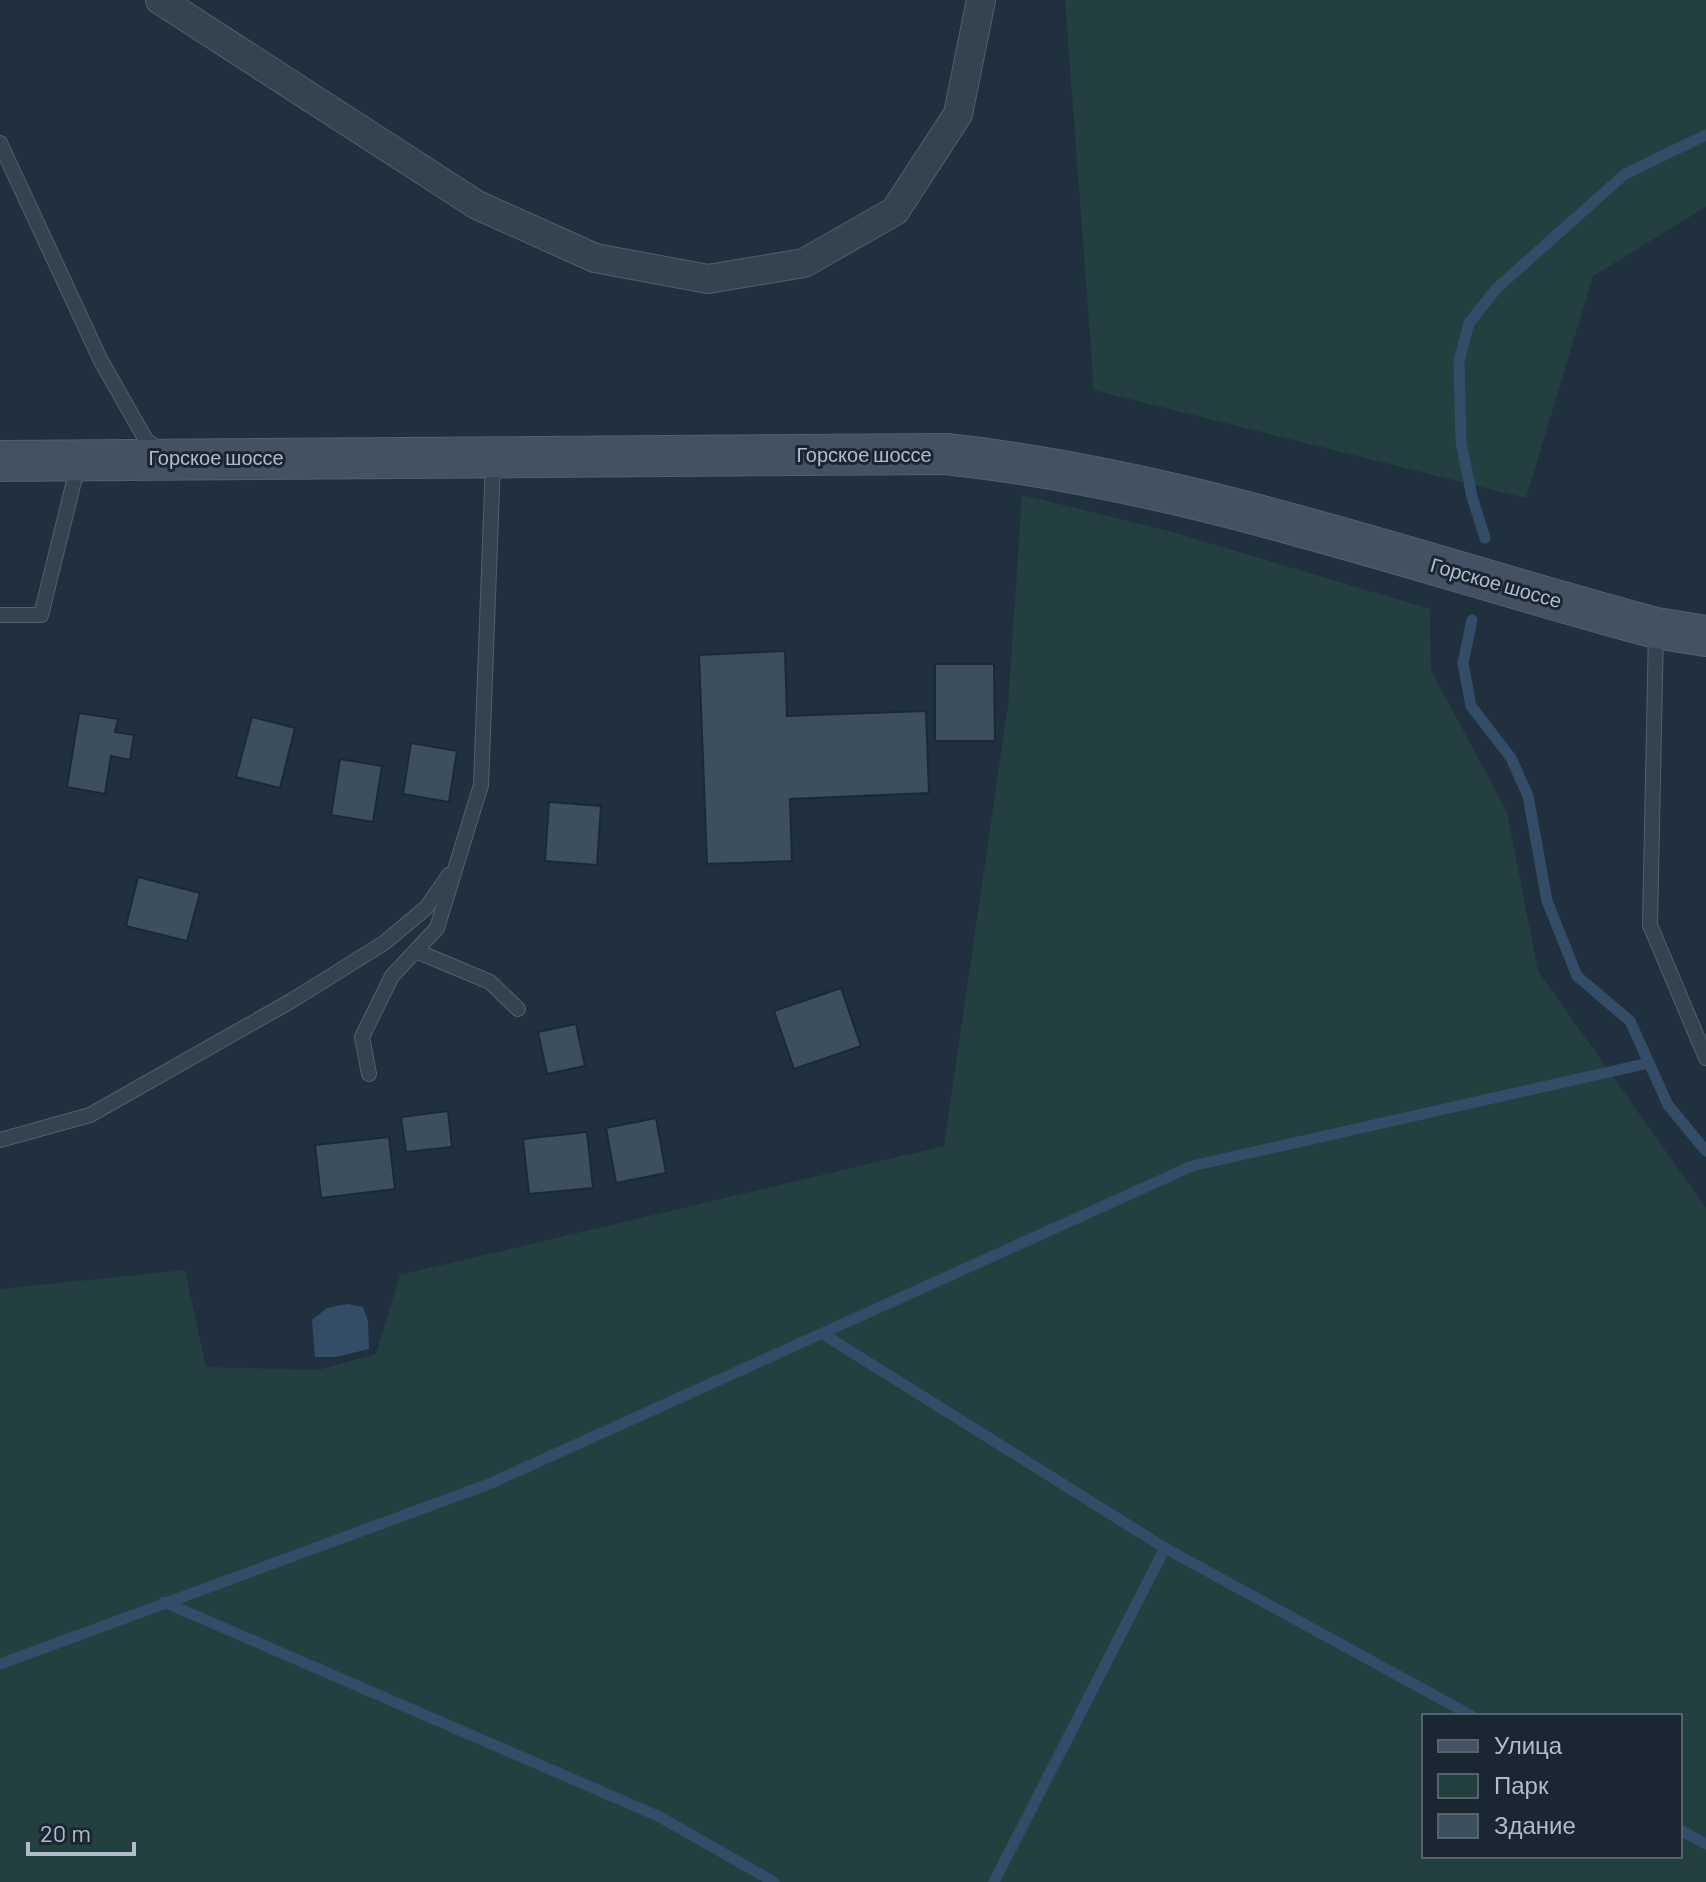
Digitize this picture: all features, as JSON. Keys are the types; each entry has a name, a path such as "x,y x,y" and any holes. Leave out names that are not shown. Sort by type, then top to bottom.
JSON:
{"main road":[{"name":"Горское шоссе","path":"0,461 946,454 1039,464 1312,528 1656,628 1706,636"}],"street":[{"path":"160,0 477,205 595,258 708,279 804,263 895,211 958,114 981,0"}],"lane":[{"path":"0,143 101,361 146,440 173,458"},
{"path":"369,1074 362,1037 392,976 437,928 481,785 493,457"},
{"path":"0,615 41,615 79,460"},
{"path":"1656,628 1650,925 1706,1058"},
{"path":"0,1140 90,1115 291,1001 384,943 426,908 456,865"},
{"path":"416,951 490,982 518,1009"}],"green space":[{"path":"1065,0 1706,0 1706,207 1593,276 1526,498 1094,390"},
{"path":"1022,495 1169,531 1430,609 1431,670 1507,812 1538,971 1706,1208 1706,1882 0,1882 0,1289 185,1270 206,1367 318,1370 376,1354 400,1275 944,1146 1008,705"}],"water":[{"path":"347,1304 363,1307 368,1321 369,1349 336,1357 315,1357 312,1320 327,1308"}],"building":[{"path":"785,651 787,716 926,711 929,793 790,799 792,861 707,864 699,655"},
{"path":"935,664 994,664 995,741 935,741"},
{"path":"79,713 118,719 115,732 134,735 130,760 111,756 105,794 67,787"},
{"path":"252,717 295,728 280,788 236,777"},
{"path":"411,743 457,751 449,802 403,794"},
{"path":"340,759 382,766 373,822 331,815"},
{"path":"549,802 601,806 597,865 545,861"},
{"path":"138,877 200,893 187,941 126,926"},
{"path":"841,988 861,1046 794,1069 774,1011"},
{"path":"576,1024 585,1066 547,1074 538,1032"},
{"path":"448,1111 452,1147 406,1152 401,1117"},
{"path":"656,1118 666,1173 616,1183 606,1128"},
{"path":"587,1132 593,1188 529,1194 523,1139"},
{"path":"389,1137 395,1189 321,1198 315,1145"}],"waterway":[{"path":"1485,538 1472,497 1461,442 1459,361 1469,323 1497,288 1625,174 1706,135"},
{"path":"1472,620 1463,663 1471,706 1511,758 1528,796 1547,901 1577,976 1630,1021 1668,1105 1706,1151"},
{"path":"0,1664 489,1484 1192,1166 1649,1063"},
{"path":"823,1334 1165,1548 1468,1714"},
{"path":"994,1882 1165,1548"},
{"path":"164,1602 660,1817 774,1882"},
{"path":"1682,1831 1706,1844"}]}
